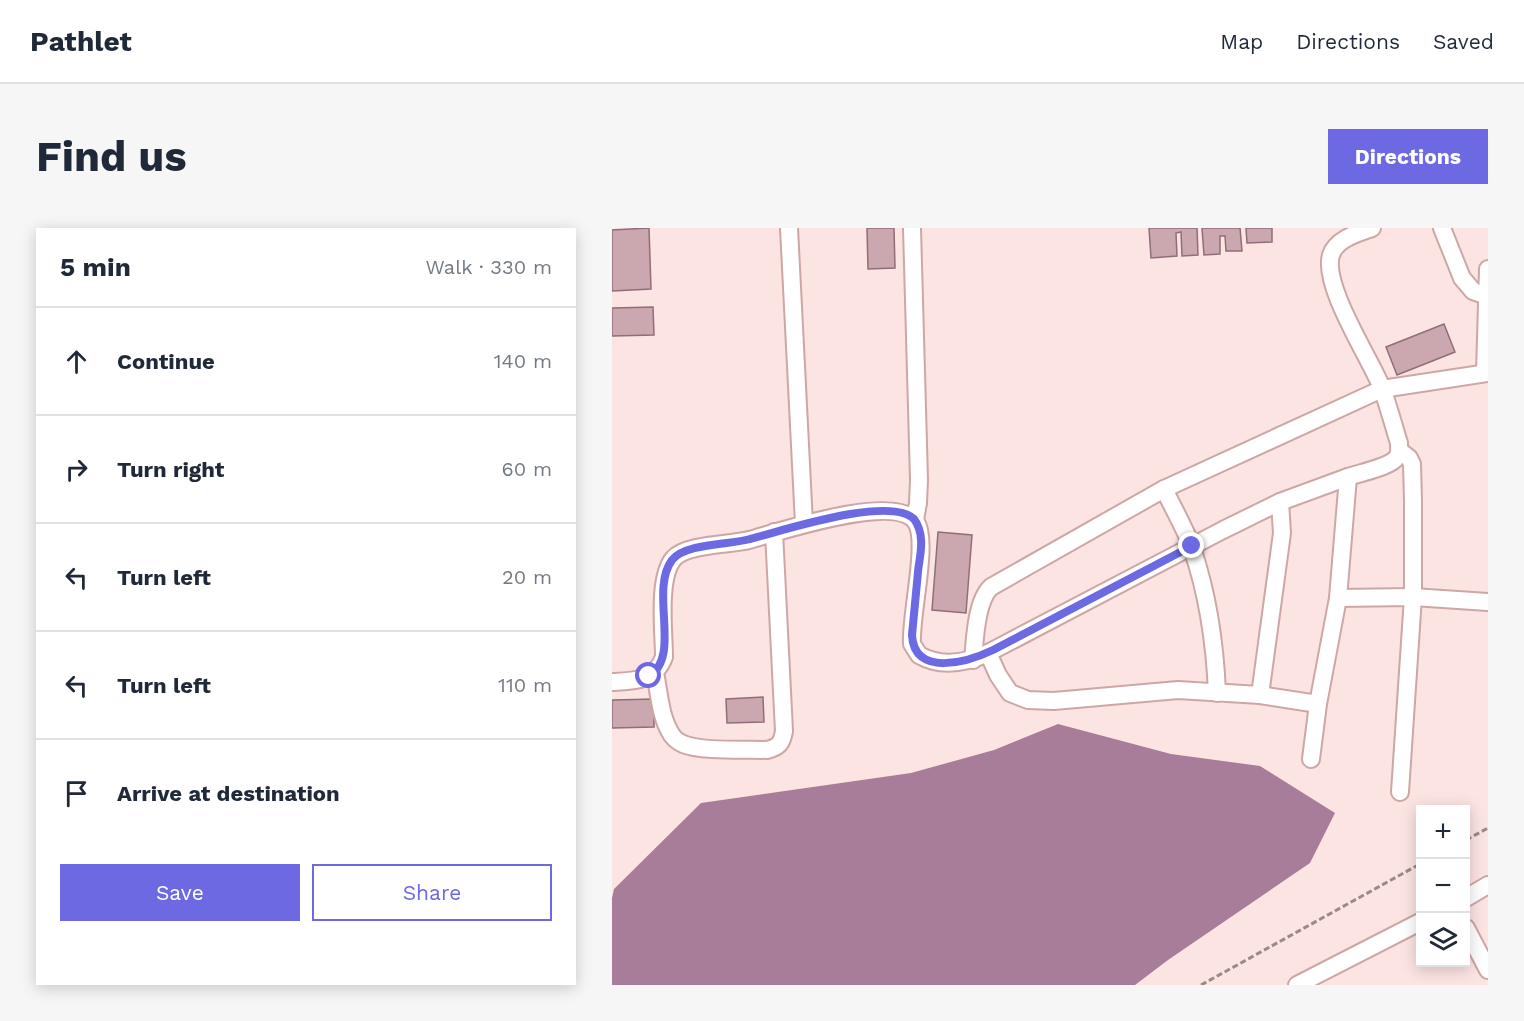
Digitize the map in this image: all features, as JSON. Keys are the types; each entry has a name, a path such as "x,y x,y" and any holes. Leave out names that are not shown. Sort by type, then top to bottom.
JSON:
{"street":[{"path":"789,228 804,524"},
{"path":"912,228 919,480 915,520 921,540 912,635 914,648 919,655 938,662 963,662 980,656 1280,502 1388,464 1398,456 1399,442 1382,389 1340,303 1330,270 1332,253 1337,244 1372,228"},
{"path":"1442,228 1462,278 1473,291 1487,296"},
{"path":"1318,704 1260,695 1178,690 1054,701 1028,700 1010,693 998,675 980,656 980,609 985,594 991,587 1164,489 1382,389 1487,373 1488,269"},
{"path":"1400,451 1408,458 1413,471 1413,597 1400,792"},
{"path":"1311,759 1318,704 1338,598 1347,477"},
{"path":"1164,489 1192,546 1209,612 1217,693"},
{"path":"1260,695 1282,533 1280,502"},
{"path":"612,682 641,679 655,673 664,657 665,578 673,560 680,554 691,549 749,540 847,514 887,510 906,513 915,520"},
{"path":"655,673 663,713 670,732 678,742 699,748 767,750 776,748 782,743 784,731 774,532"},
{"path":"1338,598 1413,597 1488,602"},
{"path":"1470,896 1488,885"},
{"path":"1297,985 1416,924"},
{"path":"1470,936 1488,970"}],"path":[{"path":"1470,838 1488,828"},
{"path":"1202,985 1416,866"}],"shaded area":[{"path":"1058,724 1171,754 1260,766 1335,813 1310,863 1135,985 612,985 612,898 614,889 701,803 911,773 994,750"}],"building":[{"path":"649,228 651,289 612,291 612,230"},
{"path":"867,228 894,228 895,268 868,269"},
{"path":"1149,228 1197,228 1198,255 1182,256 1181,232 1176,233 1177,256 1151,258"},
{"path":"1202,228 1240,228 1242,251 1226,251 1225,236 1220,236 1220,254 1204,255"},
{"path":"1246,228 1272,228 1272,242 1247,243"},
{"path":"653,307 654,335 612,336 612,308"},
{"path":"1444,324 1455,352 1397,375 1386,347"},
{"path":"938,532 972,535 966,613 932,610"},
{"path":"763,697 764,722 727,723 726,699"},
{"path":"654,699 654,727 612,728 612,700"}],"route":[{"path":"649,676 655,673 664,657 665,578 673,560 691,549 749,540 847,514 887,510 906,513 915,520 921,540 912,644 919,655 925,659 948,663 973,660 1192,546"}]}
